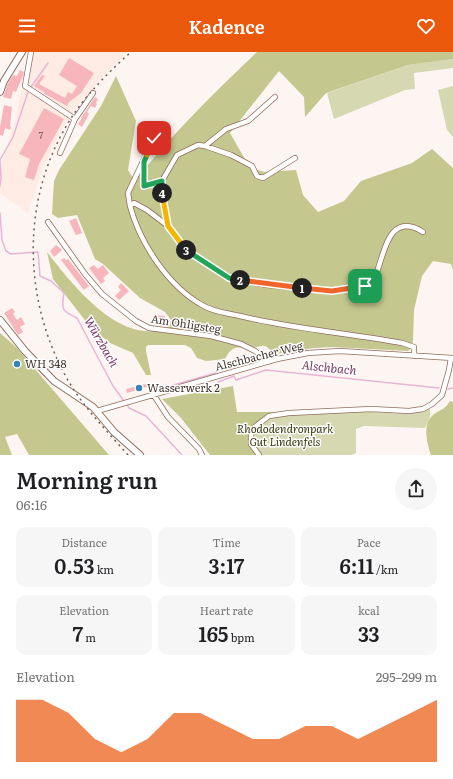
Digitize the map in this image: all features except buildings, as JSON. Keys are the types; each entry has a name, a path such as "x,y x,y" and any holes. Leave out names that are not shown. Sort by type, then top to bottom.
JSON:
{"main road":[{"path":"0,92 4,81 22,52"},
{"path":"0,320 15,340 35,362 62,387 84,400 97,411 114,432 140,455"}],"street":[{"path":"31,52 24,85 75,120"},
{"path":"60,153 75,120 93,93"},
{"path":"205,146 226,129 248,121 275,96"},
{"path":"154,138 144,162 128,193 130,206 135,223 144,242 167,275 185,293 202,306 262,322 402,343 414,347 414,356"},
{"path":"168,226 161,192 162,181 177,155 198,145 205,146 231,155 252,166 257,176 264,178 295,158"},
{"path":"144,162 144,186 162,181"},
{"path":"130,206 134,203 147,210 168,226 187,252 229,278 267,285 332,291 372,284 376,276 382,254 391,234 401,226 414,226 423,232"},
{"name":"Am Ohligsteg","path":"48,222 85,274 102,294 136,321 149,328 211,336 241,344 260,355 263,363"},
{"name":"Alschbacher Weg","path":"97,411 123,402 293,355 324,351 452,358"},
{"path":"259,455 251,444 251,430 269,416 340,410 370,409 409,411 423,409 432,404 442,395 450,370 452,358"},
{"path":"153,394 168,417 199,449 202,455"}],"shaded area":[{"path":"29,52 128,52 106,73 78,105 62,128 42,171 28,213 0,193 0,169 14,126"}],"green space":[{"path":"257,52 453,52 453,59 408,65 326,93 305,117 304,97 279,71 230,133 250,168 265,172 296,170 303,195 318,212 344,201 361,181 412,163 432,149 453,168 453,270 451,264 433,261 422,276 414,310 413,341 408,351 333,347 314,348 276,354 267,347 263,346 254,348 236,348 230,351 225,359 206,361 197,358 191,348 185,345 148,345 146,347 146,351 151,375 146,375 133,353 110,343 91,328 53,279 47,252 84,295 99,309 116,321 133,329 150,331 168,327 171,320 165,312 140,298 103,264 95,259 77,215 58,218 52,214 54,181 59,170 101,106 116,76 136,121 128,170 135,181 209,98"},
{"path":"453,59 453,68 414,73 415,89 405,90 334,119 327,93 408,65"},
{"path":"453,86 453,137 447,130 438,90"},
{"path":"0,333 16,347 109,455 29,455 17,434 5,437 12,455 0,455"},
{"path":"233,386 237,412 341,412 269,418 255,430 253,443 262,455 210,455 181,418 162,399"},
{"path":"450,401 453,402 453,455 431,455 426,434 427,424 435,413 444,408"},
{"name":"Rhododendronpark Gut Lindenfels","path":"429,408 429,421 425,428 364,426 356,429 356,453 351,455 262,455 253,443 255,430 269,418 341,412 408,414 424,411"}],"waterway":[{"name":"Würzbach","path":"31,87 48,63"},
{"name":"Würzbach","path":"0,160 13,137 28,92"},
{"name":"Würzbach","path":"0,160 0,186"},
{"name":"Würzbach","path":"0,213 2,240 6,251 11,254 38,252 40,276 51,281 64,293 64,309 68,314 77,318 113,386 124,401"},
{"name":"Alschbach","path":"218,382 234,376 236,380 266,370 439,388"},
{"name":"Alschbach","path":"156,390 216,373"},
{"name":"Alschbach","path":"448,389 453,388"},
{"name":"Würzbach","path":"127,404 129,408 146,416 182,455"}],"railway":[{"path":"128,455 75,392 53,349 41,314 35,278 33,241 37,205 46,170 61,136 81,104 105,77 131,52"}],"place":[{"name":"WH 348","path":"17,364"},
{"name":"Wasserwerk 2","path":"139,388"}],"route":[{"path":"154,138 144,162 144,186 162,181 161,192 168,226 187,252 229,278 267,285 332,291 365,286"}]}
